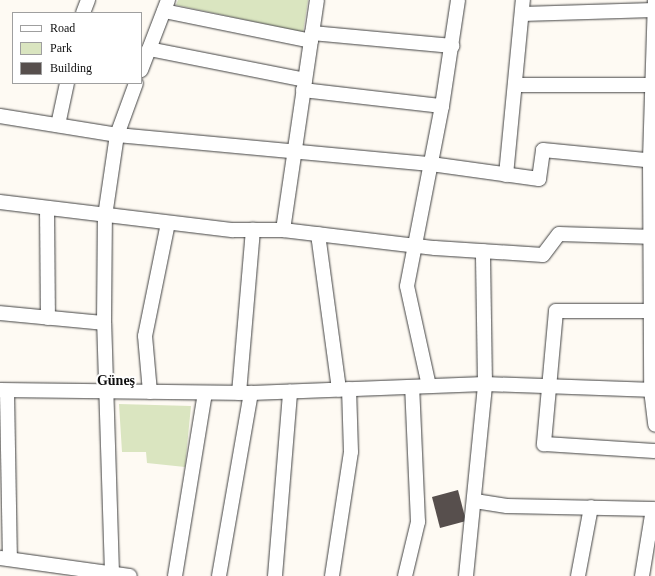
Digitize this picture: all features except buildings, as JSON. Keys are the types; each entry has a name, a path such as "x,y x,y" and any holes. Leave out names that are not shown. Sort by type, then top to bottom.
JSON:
{"street":[{"path":"83,12 88,0"},
{"path":"283,230 316,0"},
{"path":"429,386 406,286 442,106 458,0"},
{"path":"142,67 166,5 311,37 452,46"},
{"path":"506,175 523,7 654,11 653,390 655,425"},
{"path":"149,49 304,85 442,106"},
{"path":"58,125 67,84"},
{"path":"112,574 109,392 104,323 105,216 117,135 136,84"},
{"path":"515,85 654,85"},
{"path":"0,116 117,135 294,153 431,164 539,179 543,150 653,161"},
{"path":"0,202 168,223 253,230 283,230 414,245 543,255 558,234 653,237"},
{"path":"47,208 48,318"},
{"path":"150,392 145,336 168,223"},
{"path":"219,576 245,393 253,230"},
{"path":"318,234 344,390 351,452 332,576"},
{"path":"466,576 475,501 485,384 483,251"},
{"path":"653,311 556,311 544,444 655,451"},
{"path":"0,313 104,323"},
{"path":"130,576 5,558 4,391 245,393 485,384 653,390"},
{"path":"405,576 418,522 412,387"},
{"path":"275,576 290,392"},
{"path":"175,576 205,393"},
{"path":"475,501 507,506 653,508 642,576"},
{"path":"578,576 591,508"}],"green space":[{"path":"178,0 308,0 303,32 176,5"},
{"path":"119,404 191,406 185,467 147,463 146,452 122,452"}],"district":[{"name":"Güneş","path":"116,381"}]}
